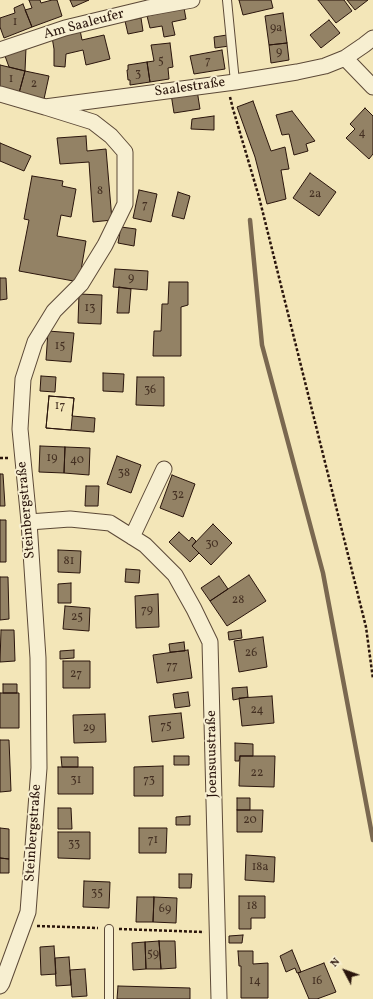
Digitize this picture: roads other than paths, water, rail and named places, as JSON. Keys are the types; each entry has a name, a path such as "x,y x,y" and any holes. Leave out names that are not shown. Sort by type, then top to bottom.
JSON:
{"street":[{"name":"Am Saaleufer","path":"0,50 65,28 148,8 192,0"},
{"name":"Saalestraße","path":"0,94 45,106 232,82 325,66 345,58 373,38"},
{"path":"345,58 373,87"},
{"name":"Steinbergstraße","path":"0,986 28,912 39,768 38,658 29,522 20,430 23,379 35,342 54,311 81,284 105,245 125,204 125,152 112,136 93,122 45,106"},
{"path":"132,537 164,469"},
{"name":"Joensuustraße","path":"29,522 70,519 110,523 145,545 175,575 210,642 219,999"}],"lane":[{"path":"227,0 232,82"},
{"path":"109,929 109,999"}],"waterway":[{"path":"250,220 262,345 323,573 373,840"}]}
